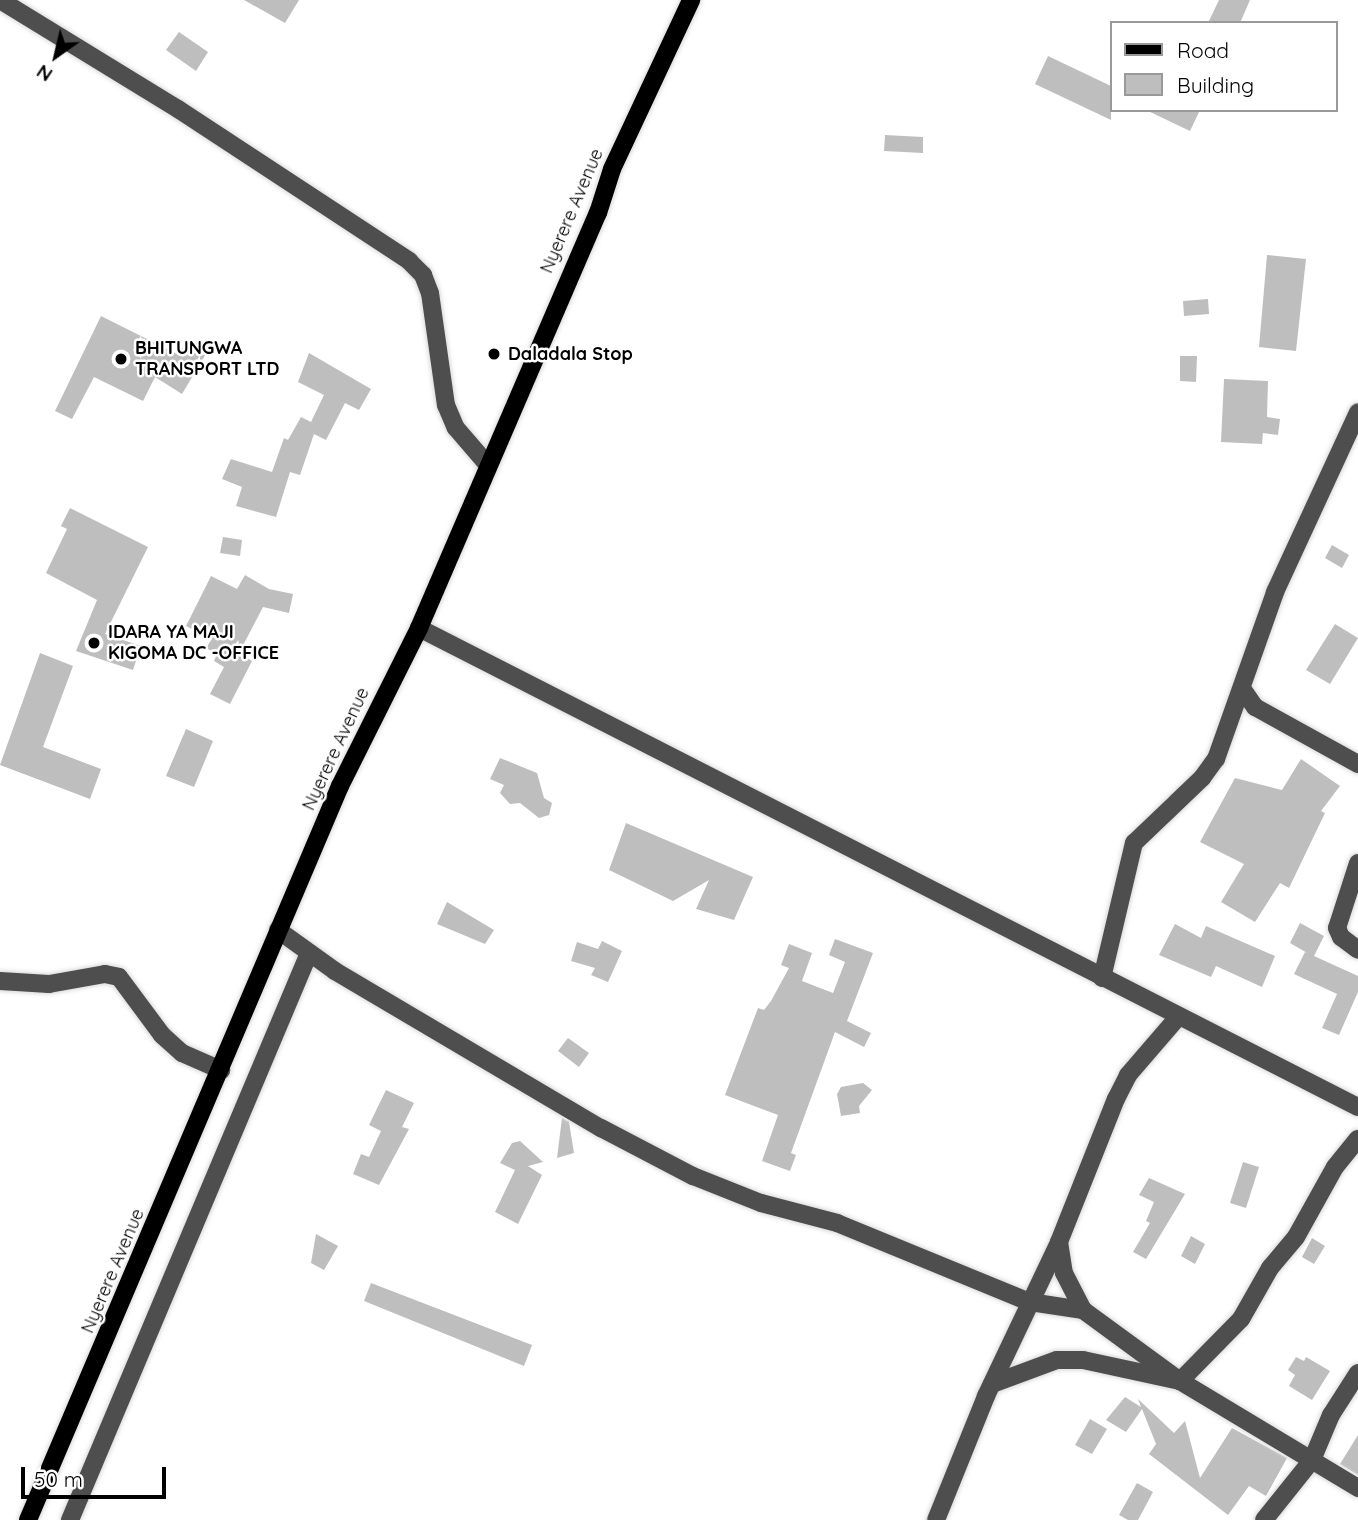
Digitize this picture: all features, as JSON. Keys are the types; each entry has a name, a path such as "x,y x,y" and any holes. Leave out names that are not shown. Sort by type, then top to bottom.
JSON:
{"main road":[{"name":"Nyerere Avenue","path":"28,1520 222,1070 340,786 419,628 487,464 598,213 611,169 691,0"}],"street":[{"path":"0,0 178,109 409,261 424,275 430,293 446,405 456,428 487,464"},
{"path":"1102,978 1134,843 1202,778 1216,759 1243,690 1275,592 1358,412"},
{"path":"419,628 1358,1107"},
{"path":"1243,690 1255,707 1358,764"},
{"path":"1358,863 1337,928 1340,937 1358,950"},
{"path":"278,930 309,953 589,1121 693,1175 761,1203 837,1223 1030,1301 1083,1310 1180,1381 1358,1488"},
{"path":"69,1520 309,953"},
{"path":"0,981 48,984 105,974 119,977 162,1035 182,1054 222,1070"},
{"path":"936,1520 992,1384 1059,1242 1128,1075 1178,1017"},
{"path":"1180,1381 1241,1319 1270,1268 1296,1237 1335,1167 1358,1139"},
{"path":"1059,1242 1064,1272 1083,1310"},
{"path":"992,1384 1028,1367 1057,1360 1083,1360 1180,1381"},
{"path":"1264,1520 1312,1460 1331,1415 1358,1373"}],"building":[{"path":"244,0 299,0 285,23"},
{"path":"1219,0 1250,0 1241,21 1209,21"},
{"path":"179,32 208,52 196,71 166,50"},
{"path":"1048,56 1110,86 1111,120 1035,84"},
{"path":"1150,112 1199,112 1190,131"},
{"path":"885,135 923,137 923,153 884,151"},
{"path":"1267,255 1306,259 1296,351 1259,347"},
{"path":"1208,299 1209,314 1184,316 1183,301"},
{"name":"BHITUNGWA TRANSPORT LTD","path":"101,316 179,355 186,341 207,352 182,394 155,377 143,401 94,377 72,419 55,411"},
{"path":"309,353 371,389 359,410 345,403 326,440 314,434 300,475 290,472 276,517 236,506 242,487 222,479 231,459 272,472 284,438 288,440 301,417 311,422 324,395 298,382"},
{"path":"1180,356 1197,356 1196,382 1180,381"},
{"path":"1224,379 1268,381 1267,417 1280,419 1278,435 1263,433 1262,444 1221,442"},
{"path":"70,508 148,547 105,634 141,646 133,670 76,651 97,600 46,573 67,529 61,526"},
{"path":"223,537 242,540 240,556 220,553"},
{"path":"1332,545 1349,555 1342,568 1325,558"},
{"path":"245,575 269,589 293,594 289,613 263,607 239,653 252,661 230,704 210,694 224,667 214,661 217,654 206,648 212,639 186,626 211,576 237,589"},
{"path":"1335,624 1358,638 1330,684 1306,670"},
{"path":"40,653 73,666 43,747 101,769 90,799 0,765"},
{"path":"186,729 213,741 194,787 166,776"},
{"path":"500,758 537,773 544,798 552,803 549,815 539,818 520,803 510,804 500,793 504,785 490,779"},
{"path":"1301,759 1340,786 1321,811 1325,813 1289,888 1280,883 1255,922 1221,902 1244,864 1200,842 1235,778 1282,790"},
{"path":"626,823 753,877 734,920 696,909 709,880 673,901 609,870"},
{"path":"447,902 494,930 485,944 437,924"},
{"path":"1300,923 1324,936 1314,956 1358,976 1358,992 1339,1035 1322,1028 1337,994 1294,974 1305,952 1309,954 1290,943"},
{"path":"1175,924 1201,938 1206,926 1275,956 1262,987 1216,966 1211,977 1159,955"},
{"path":"835,939 873,953 847,1021 871,1033 864,1047 835,1032 791,1153 796,1155 790,1171 762,1161 778,1115 725,1095 758,1008 764,1010 771,1001 789,968 781,965 789,944 812,953 802,981 833,993 845,962 829,955"},
{"path":"602,941 622,951 608,982 591,975 595,968 571,961 577,942 598,949"},
{"path":"568,1038 589,1053 579,1067 558,1051"},
{"path":"863,1083 872,1090 859,1106 860,1113 841,1116 837,1094 841,1087"},
{"path":"386,1090 414,1103 402,1127 409,1129 379,1185 353,1174 361,1154 369,1157 381,1131 369,1125"},
{"path":"562,1118 569,1122 574,1153 557,1158"},
{"path":"520,1141 543,1162 528,1166 542,1175 518,1224 495,1212 515,1170 500,1163 512,1143"},
{"path":"1243,1162 1259,1167 1246,1208 1230,1203"},
{"path":"1149,1178 1185,1194 1146,1259 1133,1252 1150,1223 1146,1221 1154,1202 1139,1195"},
{"path":"316,1234 338,1246 324,1270 311,1263"},
{"path":"1191,1236 1205,1244 1195,1264 1181,1256"},
{"path":"1312,1238 1325,1246 1314,1264 1302,1257"},
{"path":"371,1283 532,1345 524,1366 364,1301"},
{"path":"1296,1357 1304,1361 1306,1357 1330,1371 1312,1400 1289,1386 1295,1375 1288,1370"},
{"path":"1125,1397 1141,1407 1138,1399 1174,1433 1185,1421 1200,1478 1232,1428 1287,1458 1266,1496 1249,1486 1228,1515 1149,1454 1156,1444 1142,1409 1126,1432 1106,1420"},
{"path":"1090,1419 1107,1429 1092,1454 1075,1445"},
{"path":"1358,1435 1358,1475 1340,1464"},
{"path":"1137,1483 1153,1492 1138,1520 1128,1520 1119,1515"}],"place":[{"name":"Daladala Stop","path":"494,354"},
{"name":"BHITUNGWA TRANSPORT LTD","path":"121,359"},
{"name":"IDARA YA MAJI KIGOMA DC -OFFICE","path":"94,643"}]}
